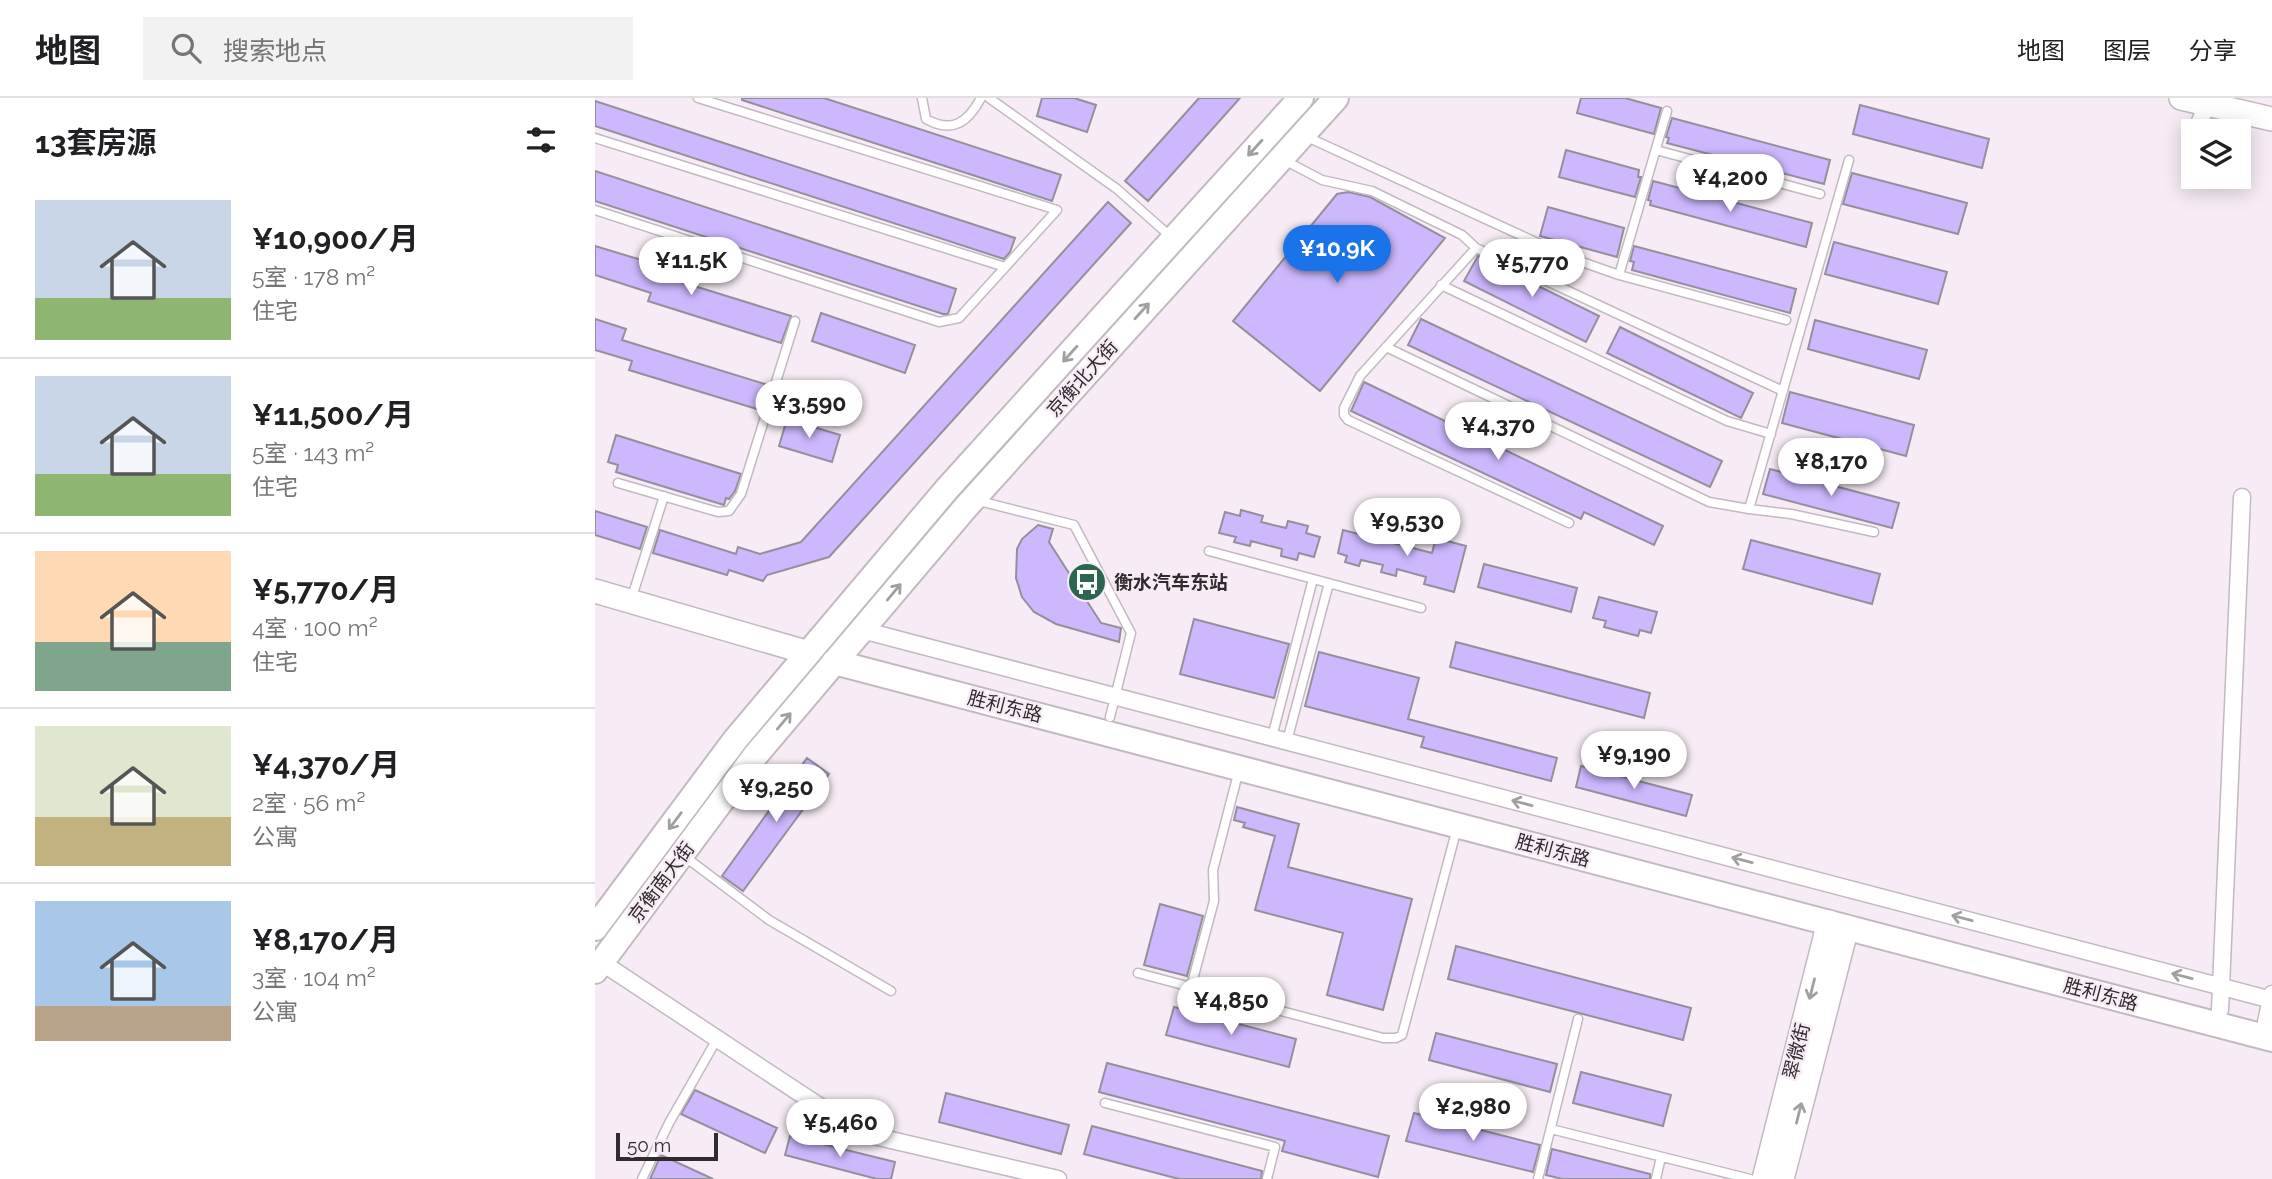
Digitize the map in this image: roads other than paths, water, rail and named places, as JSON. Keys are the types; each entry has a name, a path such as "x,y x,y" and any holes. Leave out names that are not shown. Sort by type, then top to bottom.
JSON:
{"main road":[{"name":"京衡北大街","path":"809,653 946,490 1301,98"},
{"name":"京衡北大街","path":"847,647 972,499 1336,98"},
{"name":"京衡南大街","path":"598,966 755,756 847,647"},
{"name":"胜利东路","path":"847,647 1112,706 2271,1013"},
{"name":"胜利东路","path":"847,647 1240,767 1838,925 2271,1013"},
{"name":"京衡南大街","path":"595,928 735,740 809,653"}],"street":[{"path":"2181,98 2205,109 2272,119"},
{"path":"1112,706 1280,739 2221,998 2242,496"},
{"path":"595,591 809,653"},
{"name":"翠微街","path":"1763,1179 1838,925"},
{"name":"翠微街","path":"1782,1179 1838,925"},
{"path":"598,966 717,1039 851,1127 874,1136 1058,1179"}],"lane":[{"path":"595,210 939,322 959,318 1057,210 698,98"},
{"path":"922,98 926,119 946,126 958,124 971,117 981,98"},
{"path":"989,98 1117,189 1174,239"},
{"path":"1619,275 1667,111"},
{"path":"1302,135 1568,257 1619,275 1786,320"},
{"path":"595,138 1006,267"},
{"path":"1656,150 1820,194"},
{"path":"1281,158 1322,180 1372,191 1462,235 1476,248 1783,391"},
{"path":"1749,509 1849,160"},
{"path":"1476,248 1360,376 1344,408 1344,415 1348,420 1569,523"},
{"path":"1441,285 1727,421 1771,434"},
{"path":"618,482 718,512 734,506 741,494 795,321"},
{"path":"1386,347 1709,502 1791,514 1874,533"},
{"path":"631,601 664,496"},
{"path":"972,499 1074,525 1131,633 1112,706"},
{"path":"1209,551 1421,608"},
{"path":"1280,739 1314,579"},
{"path":"1280,739 1329,583"},
{"path":"1191,987 1214,901 1213,870 1240,767"},
{"path":"1137,973 1383,1038 1396,1038 1402,1035 1458,825"},
{"path":"681,855 769,920 891,991"},
{"path":"1538,1179 1578,1019"},
{"path":"642,1179 669,1123 717,1039"},
{"path":"1105,1103 1275,1147 1267,1179"},
{"path":"1551,1129 1750,1179"},
{"path":"1656,1179 1661,1157"}],"place":[{"name":"衡水汽车东站","path":"1087,582"}]}
